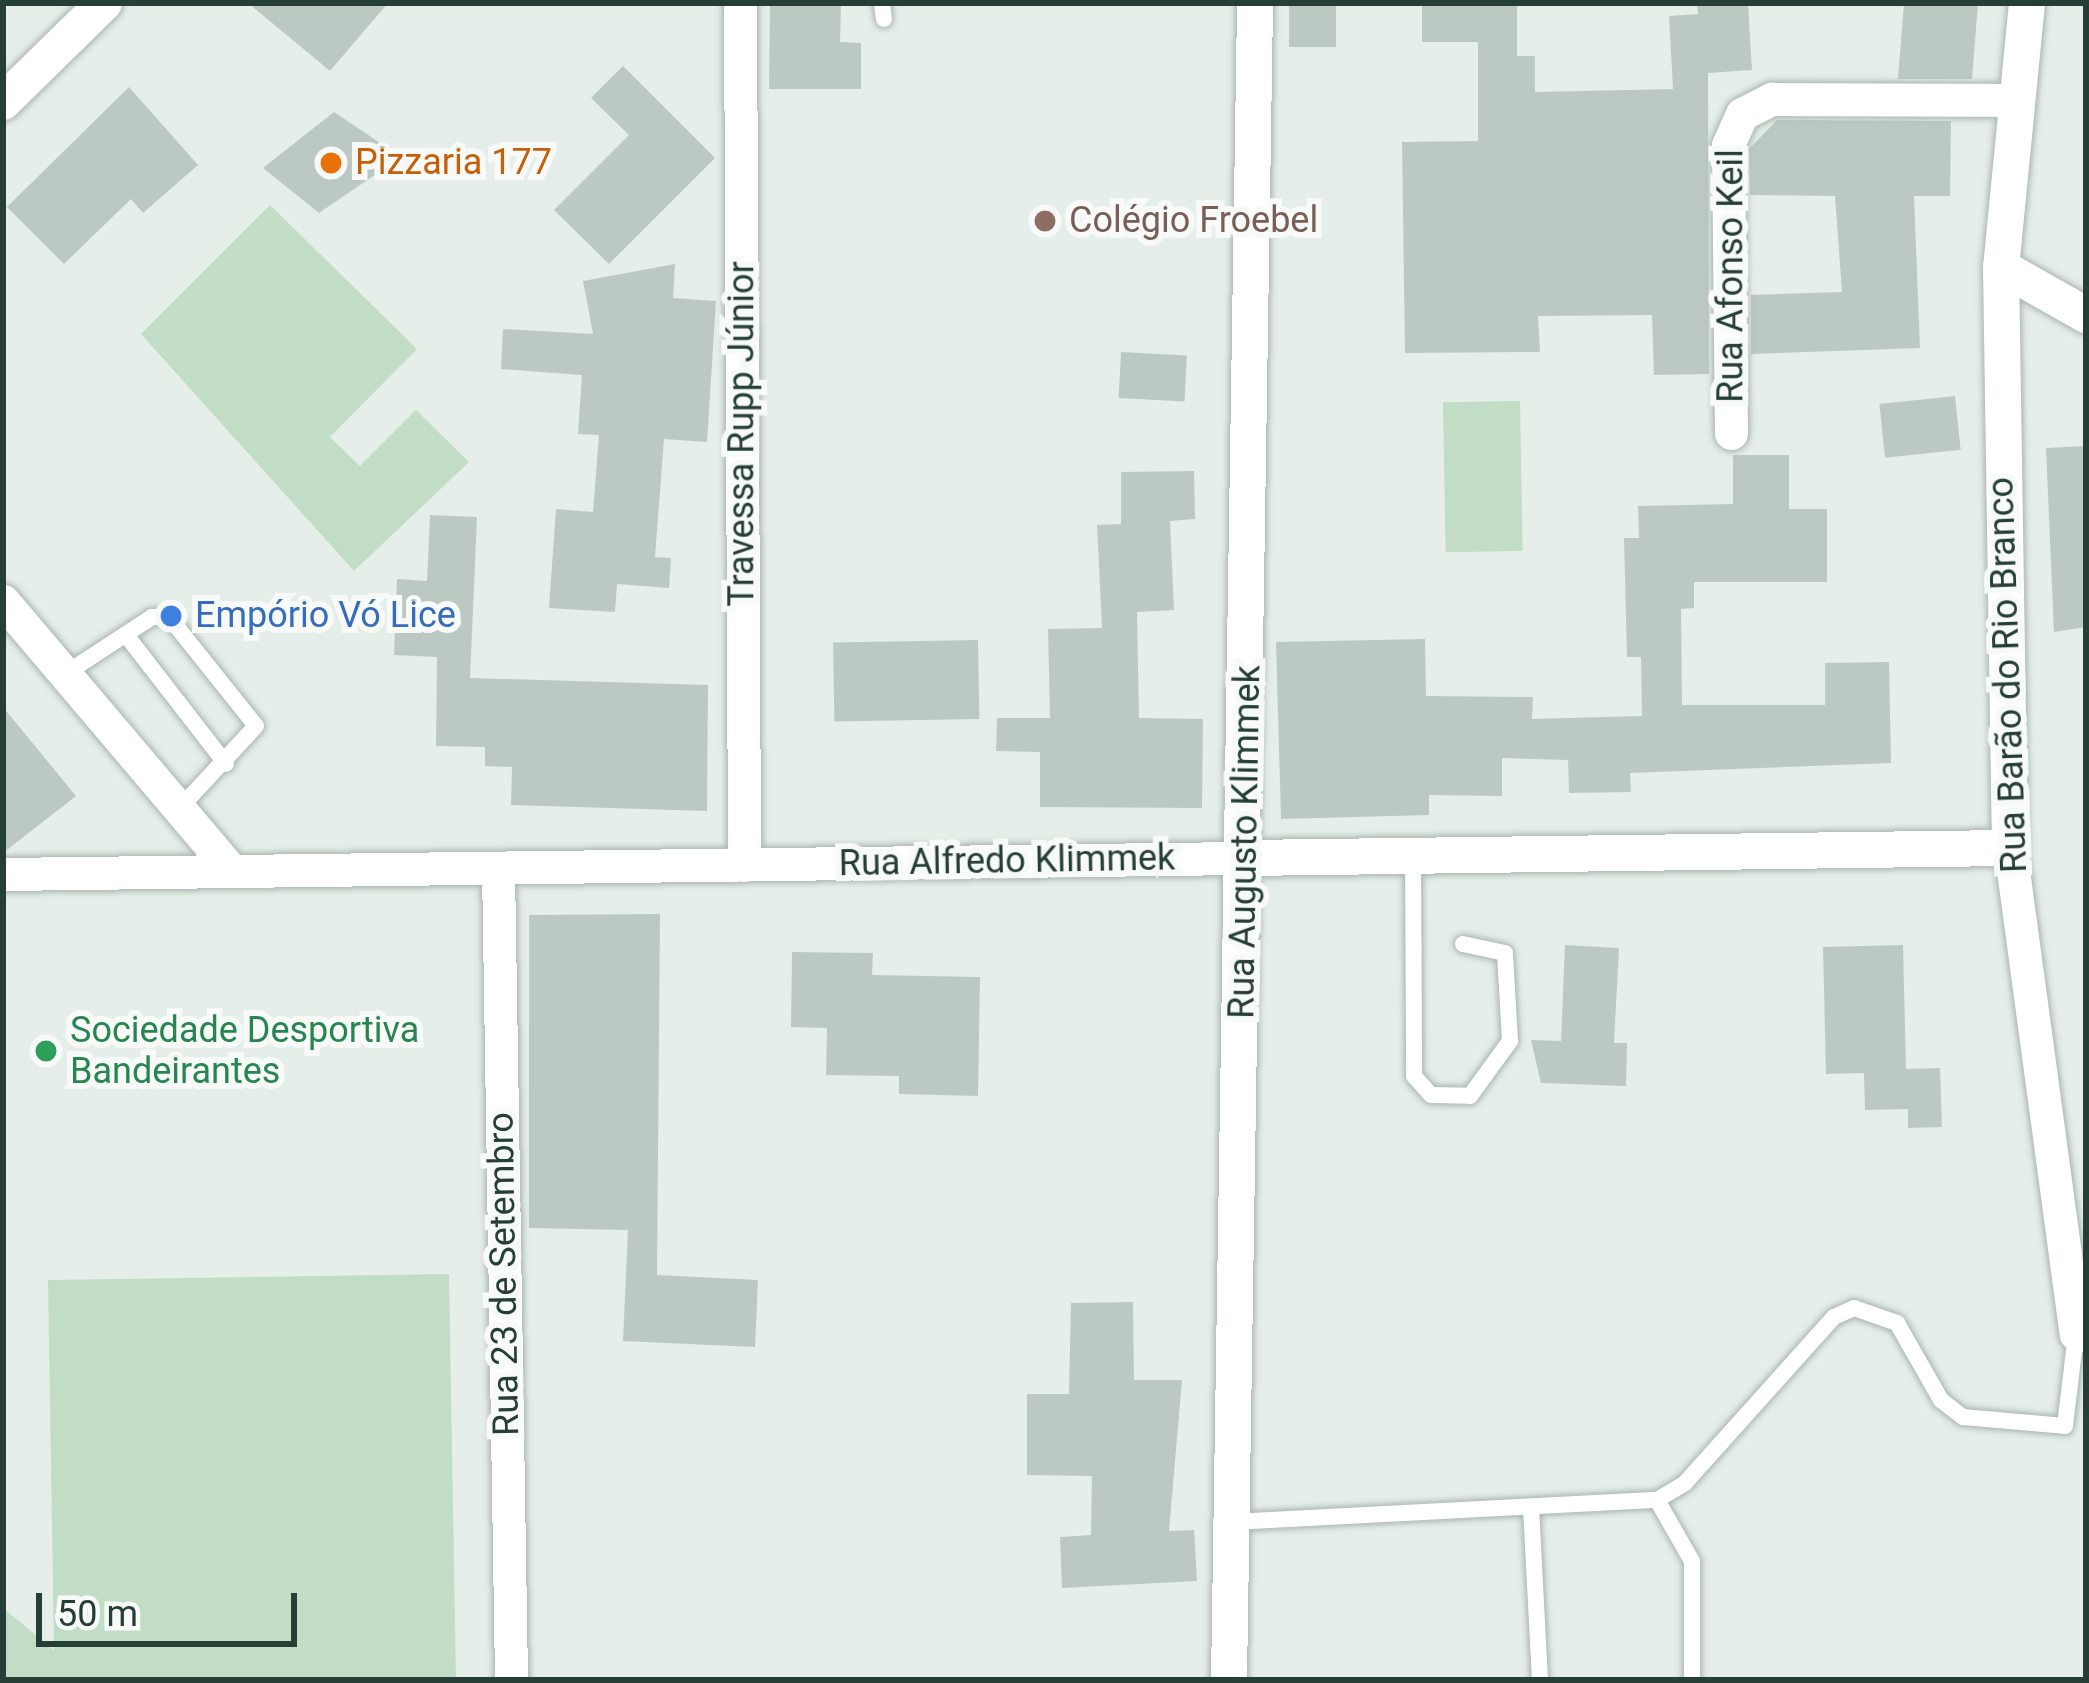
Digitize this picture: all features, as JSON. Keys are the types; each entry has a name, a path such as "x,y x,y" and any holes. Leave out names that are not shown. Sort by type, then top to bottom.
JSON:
{"street":[{"path":"3,102 104,3"},
{"name":"Travessa Rupp Júnior","path":"740,3 744,865"},
{"name":"Rua Augusto Klimmek","path":"1229,1680 1255,3"},
{"name":"Rua Barão do Rio Branco","path":"2027,3 2002,267 2010,848 2081,1335"},
{"name":"Rua Afonso Keil","path":"1731,434 1728,145 1742,114 1772,99 2018,100"},
{"path":"2002,267 2086,314"},
{"path":"3,602 232,871"},
{"name":"Rua Alfredo Klimmek","path":"3,874 2010,848"},
{"name":"Rua 23 de Setembro","path":"498,868 511,1680"}],"lane":[{"path":"64,674 126,635 169,617 254,719 255,735 178,809"},
{"path":"126,635 226,764"},
{"path":"1413,856 1414,1076 1431,1095 1471,1096 1510,1041 1505,953 1463,944"},
{"path":"1232,1522 1657,1500 1685,1483 1834,1317 1854,1308 1897,1322 1941,1400 1982,1421 2071,1423 2081,1335"},
{"path":"1657,1500 1692,1561 1692,1680"},
{"path":"1531,1508 1540,1680"}],"green space":[{"path":"270,205 417,349 330,437 360,466 416,410 469,462 354,571 141,334"},
{"path":"1520,401 1523,551 1446,552 1443,402"},
{"path":"449,1274 456,1680 3,1680 3,1608 54,1650 48,1280"}],"building":[{"path":"248,3 388,3 330,71"},
{"path":"770,3 841,3 840,42 861,43 861,89 769,89"},
{"path":"1289,3 1336,3 1336,47 1289,47"},
{"path":"1422,3 1517,3 1517,56 1535,56 1535,92 1673,89 1669,16 1698,14 1697,3 1748,3 1752,70 1708,73 1709,374 1654,375 1652,315 1538,316 1540,352 1405,353 1402,142 1478,141 1478,42 1422,42"},
{"path":"1904,3 1978,3 1972,79 1898,79"},
{"path":"623,66 715,158 609,264 554,210 629,135 591,98"},
{"path":"129,87 198,165 143,213 131,199 64,264 7,207"},
{"name":"Pizzaria 177","path":"334,112 401,157 319,213 263,168"},
{"path":"1777,120 1951,121 1950,196 1914,196 1920,348 1751,354 1751,295 1842,292 1835,196 1750,195 1749,149"},
{"path":"675,264 673,298 716,301 707,442 664,439 655,557 671,558 669,588 617,584 615,612 549,608 556,509 593,512 599,435 578,434 582,375 501,369 503,329 593,334 583,281"},
{"path":"1121,352 1187,355 1185,401 1119,398"},
{"path":"1955,396 1961,450 1885,458 1879,404"},
{"path":"2086,446 2086,627 2054,632 2046,448"},
{"path":"1733,455 1789,455 1789,509 1827,509 1827,582 1694,582 1694,608 1681,609 1682,705 1825,705 1825,663 1889,662 1891,763 1630,773 1631,792 1569,793 1568,760 1502,758 1502,796 1429,795 1429,815 1281,819 1276,642 1425,639 1426,696 1533,697 1532,719 1642,716 1641,657 1627,657 1624,538 1639,538 1638,506 1733,504"},
{"path":"1194,471 1195,519 1170,521 1174,610 1137,612 1139,718 1203,719 1202,808 1040,807 1040,752 996,751 997,718 1050,718 1048,629 1102,628 1097,525 1121,524 1121,472"},
{"path":"430,515 477,517 470,678 708,685 707,811 511,805 512,767 485,766 485,747 436,746 437,657 394,655 397,579 427,581"},
{"path":"978,640 979,719 834,722 833,643"},
{"path":"3,707 76,796 3,853"},
{"path":"660,914 657,1275 758,1280 755,1347 623,1341 628,1230 529,1228 529,915"},
{"path":"1565,945 1619,948 1614,1043 1627,1043 1626,1086 1541,1083 1531,1040 1561,1041"},
{"path":"1903,945 1906,1069 1940,1068 1942,1127 1908,1128 1908,1109 1865,1110 1864,1073 1826,1074 1823,947"},
{"path":"792,952 873,953 872,975 980,977 978,1096 899,1094 899,1076 826,1075 827,1028 791,1027"},
{"path":"1133,1302 1134,1380 1182,1380 1169,1531 1194,1530 1197,1581 1062,1588 1060,1537 1091,1535 1092,1476 1027,1475 1027,1394 1069,1394 1071,1303"}],"place":[{"name":"Pizzaria 177","path":"331,163"},
{"name":"Colégio Froebel","path":"1045,221"},
{"name":"Empório Vó Lice","path":"171,616"},
{"name":"Sociedade Desportiva Bandeirantes","path":"46,1051"}]}
